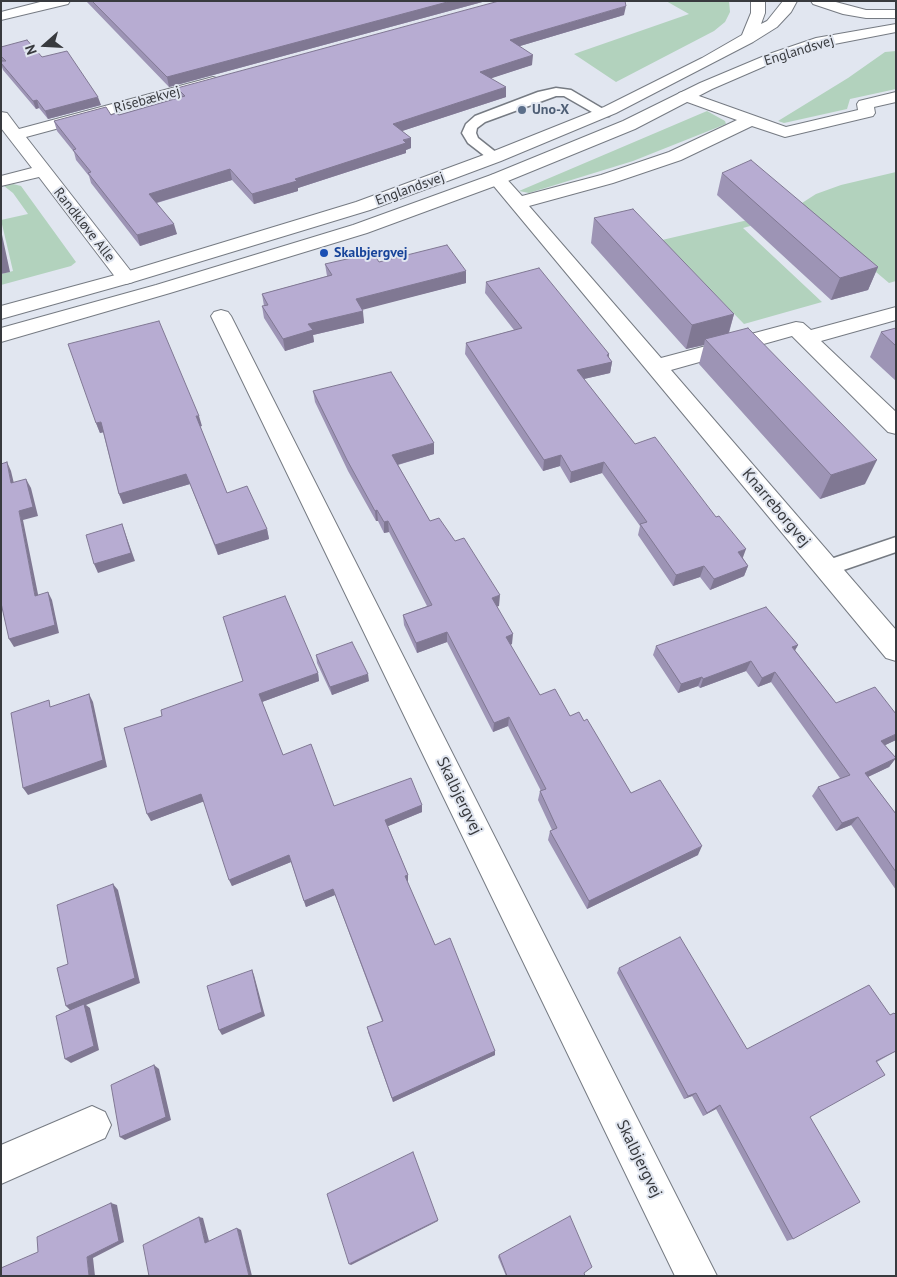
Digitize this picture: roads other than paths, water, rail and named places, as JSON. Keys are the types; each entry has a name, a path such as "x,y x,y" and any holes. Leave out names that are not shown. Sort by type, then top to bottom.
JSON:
{"street":[{"path":"1,16 62,1"},
{"path":"748,39 758,13 758,1"},
{"name":"Englandsvej","path":"1,335 164,289 360,229 496,168 748,39 772,24 786,9 790,1"},
{"path":"818,1 843,10 866,14 896,14"},
{"name":"Englandsvej","path":"839,22 866,14"},
{"name":"Englandsvej","path":"1,313 126,278 496,168 629,125 706,86 774,57 816,43 896,28"},
{"name":"Englandsvej","path":"706,86 715,73 773,42"},
{"name":"Risebækvej","path":"15,136 227,78"},
{"path":"685,96 785,132 868,113 865,104 896,97"},
{"name":"Randkløve Alle","path":"1,117 126,278"},
{"path":"518,203 607,179 675,156 751,120"},
{"name":"Knarreborgvej","path":"496,168 518,203 896,650"},
{"name":"Randkløve Alle","path":"1,181 42,171"},
{"path":"807,338 896,313"},
{"name":"Skalbjergvej","path":"221,316 697,1276"},
{"path":"656,367 796,328 896,426"},
{"path":"1,1165 92,1124"}],"lane":[{"path":"496,168 469,133 471,127 480,119 542,95 556,92 567,93 604,113"},
{"path":"826,568 896,544"}],"place":[{"name":"Uno-X","path":"522,110"},
{"name":"Skalbjergvej","path":"324,253"}]}
